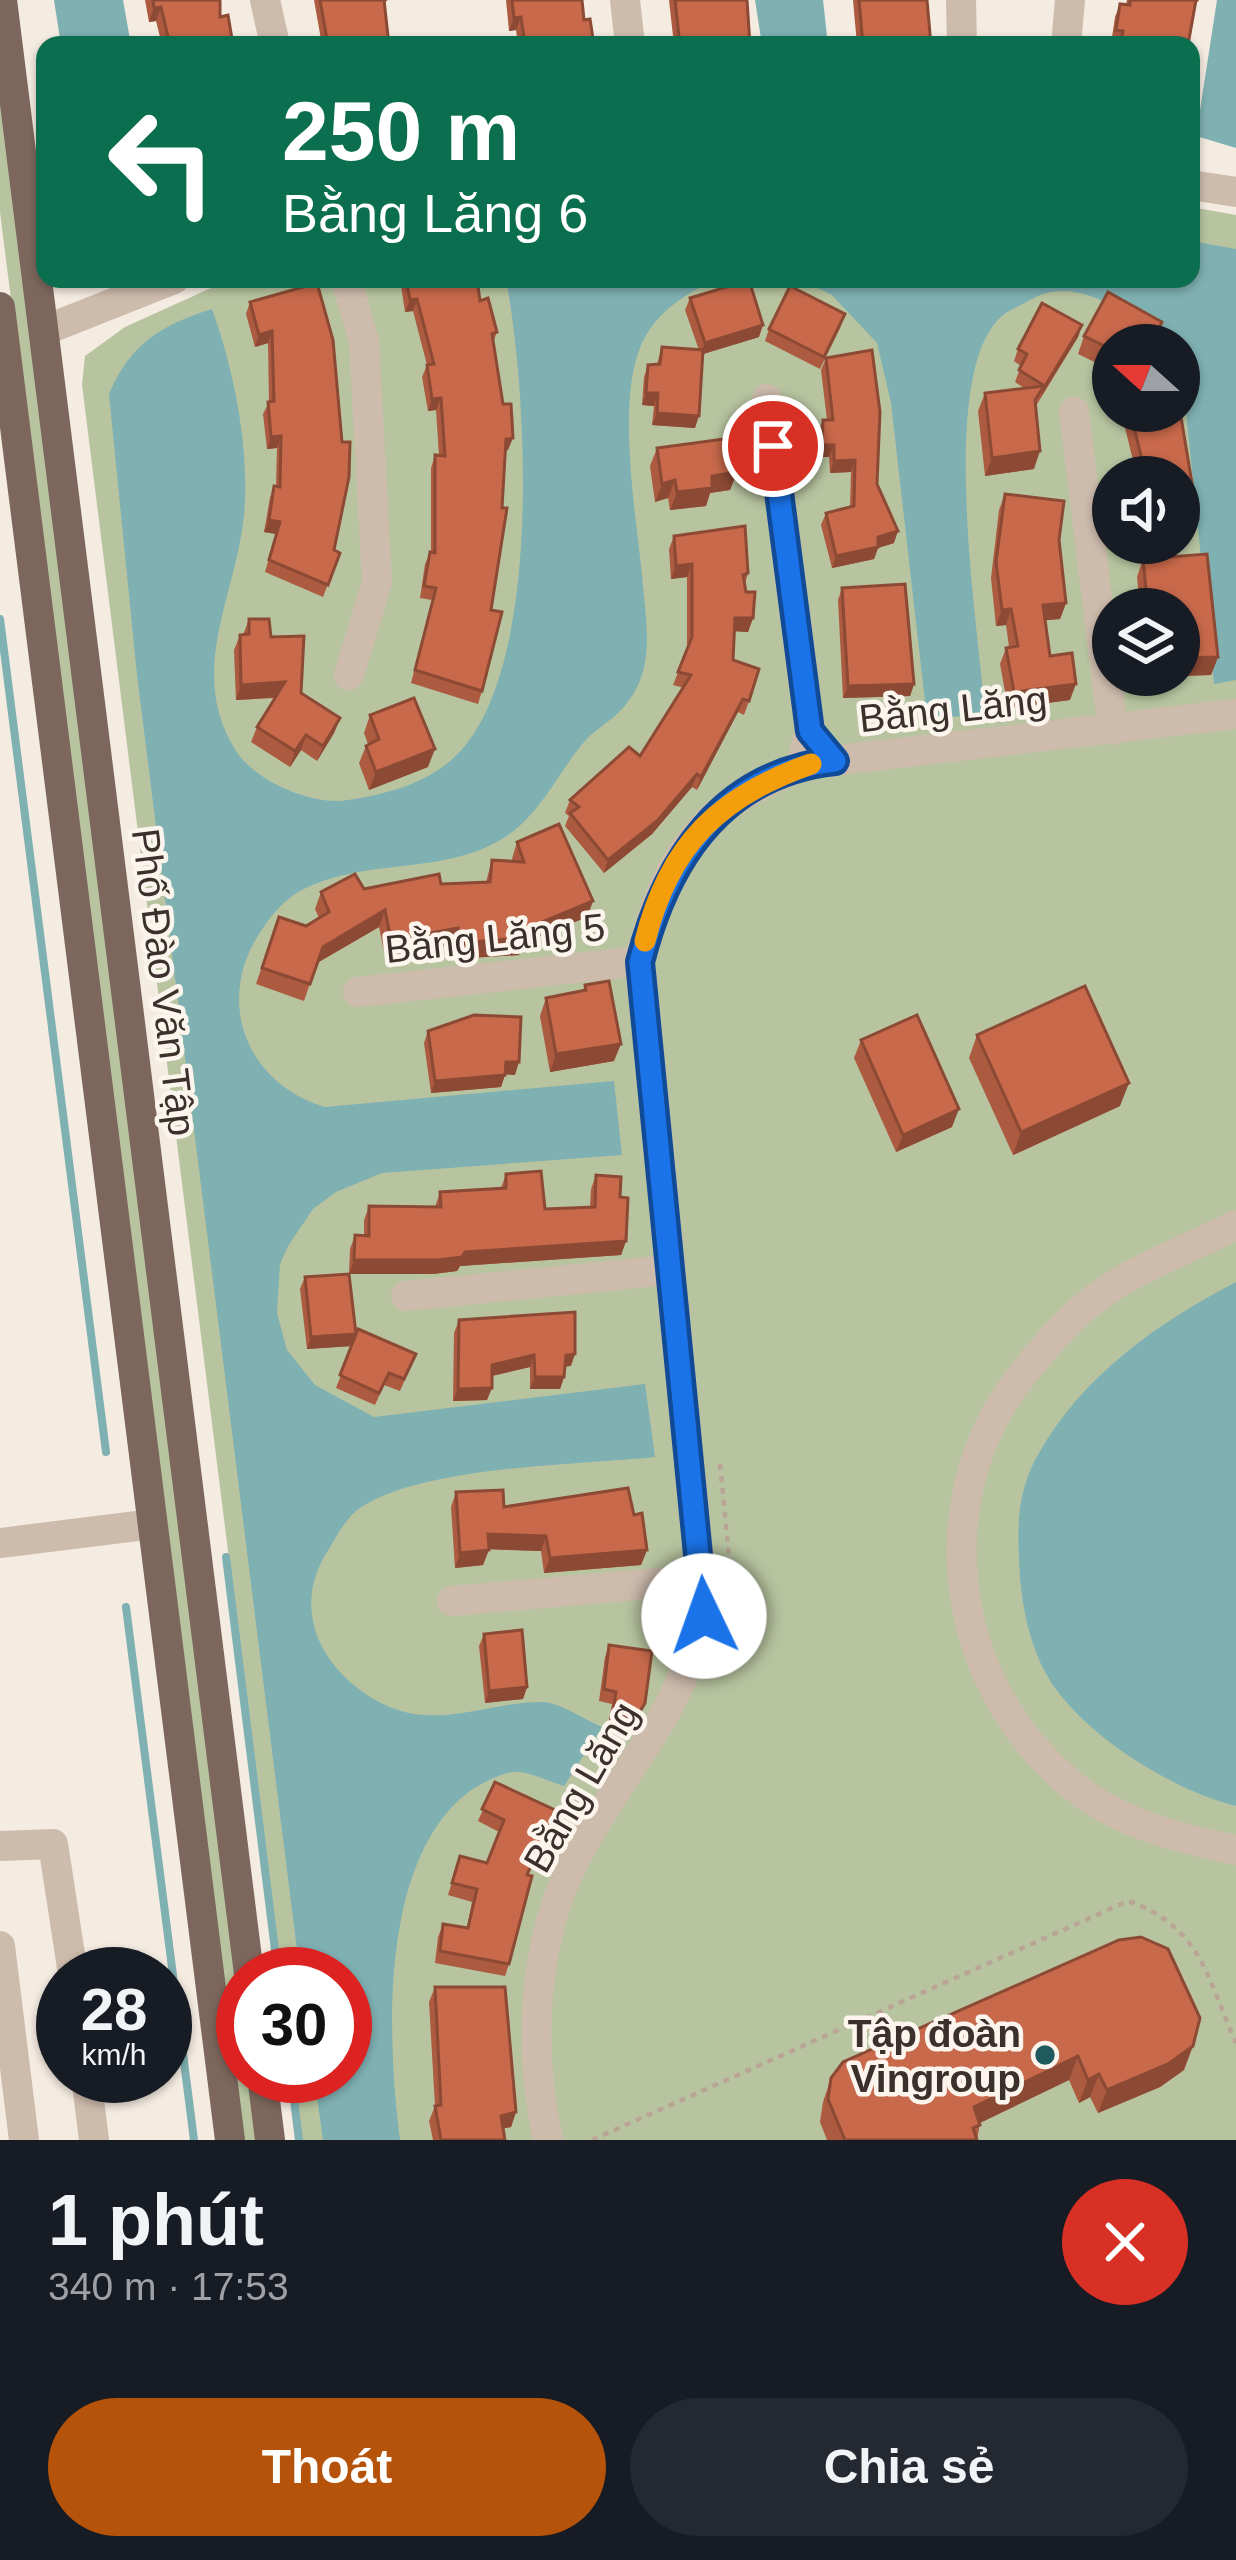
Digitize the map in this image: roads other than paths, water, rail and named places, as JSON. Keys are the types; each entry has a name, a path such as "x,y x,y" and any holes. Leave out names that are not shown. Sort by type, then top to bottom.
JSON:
{"main road":[{"name":"Phố Đào Văn Tập","path":"2,0 36,269"},
{"name":"Phố Đào Văn Tập","path":"38,288 246,1947"},
{"name":"Phố Đào Văn Tập","path":"0,308 230,2140"},
{"path":"265,2103 270,2140"}],"street":[{"path":"265,0 273,36"},
{"path":"625,0 629,36"},
{"path":"961,0 962,36"},
{"path":"1067,36 1070,0"},
{"path":"1200,186 1236,192"},
{"path":"44,332 152,288"},
{"path":"349,288 364,341 377,582 349,675"},
{"path":"767,399 810,731 800,768"},
{"path":"1074,412 1113,730"},
{"name":"Bằng Lăng","path":"548,2140 539,2100 536,2012 552,1924 573,1862 661,1729 686,1678 718,1581 668,1270 640,962 652,912 679,857 720,807 755,784 800,768 1236,714"},
{"path":"810,731 835,761"},
{"name":"Bằng Lăng 5","path":"358,992 640,962"},
{"path":"1236,1225 1092,1300 1023,1374 984,1438 963,1496 958,1546 962,1587 1003,1712 1059,1774 1094,1801 1146,1825 1236,1850"},
{"path":"406,1296 668,1270"},
{"path":"0,1543 153,1524"},
{"path":"452,1601 718,1581"},
{"path":"0,1846 53,1844 69,1947"},
{"path":"0,1946 8,2080 24,2140"},
{"path":"89,2103 94,2140"}],"water":[{"path":"54,0 123,0 129,36 60,36"},
{"path":"755,0 823,0 827,36 761,36"},
{"path":"1217,0 1236,0 1236,148 1200,137"},
{"path":"1200,243 1236,249 1236,680 1214,684 1200,548 1200,456 1190,456 1188,432 1200,432 1200,324 1140,324 1087,295 1051,292 1002,316 982,346 971,390 966,504 985,714 927,719 891,403 877,343 832,295 818,288 1200,288"},
{"path":"507,288 700,288 662,314 640,348 633,372 630,460 647,630 640,681 619,712 584,742 538,807 502,839 454,858 326,880 291,897 248,954 239,1008 256,1058 297,1095 325,1107 614,1081 622,1155 382,1173 336,1192 313,1209 288,1246 280,1264 277,1313 287,1350 315,1385 374,1417 645,1384 655,1457 502,1470 421,1483 360,1508 322,1560 312,1594 317,1636 333,1664 370,1697 398,1710 434,1715 543,1702 602,1727 564,1786 526,1773 508,1773 470,1791 440,1821 419,1860 404,1904 396,1953 393,2052 400,2140 323,2140 318,2103 372,2103 372,1947 297,1947 137,675 109,394 127,362 149,339 212,309 239,410 245,464 244,515 214,663 222,722 236,751 257,773 303,795 334,801 388,792 426,777 449,762 480,723 502,669 515,604 522,532 520,390"},
{"path":"1236,1282 1236,1806 1153,1771 1074,1711 1041,1664 1028,1625 1018,1544 1027,1478 1078,1399 1151,1333"}],"waterway":[{"path":"0,619 106,1452"},
{"path":"226,1557 275,1947"},
{"path":"126,1607 194,2140"},
{"path":"294,2103 299,2140"}],"place":[{"name":"Tập đoàn Vingroup","path":"1045,2055"}]}
